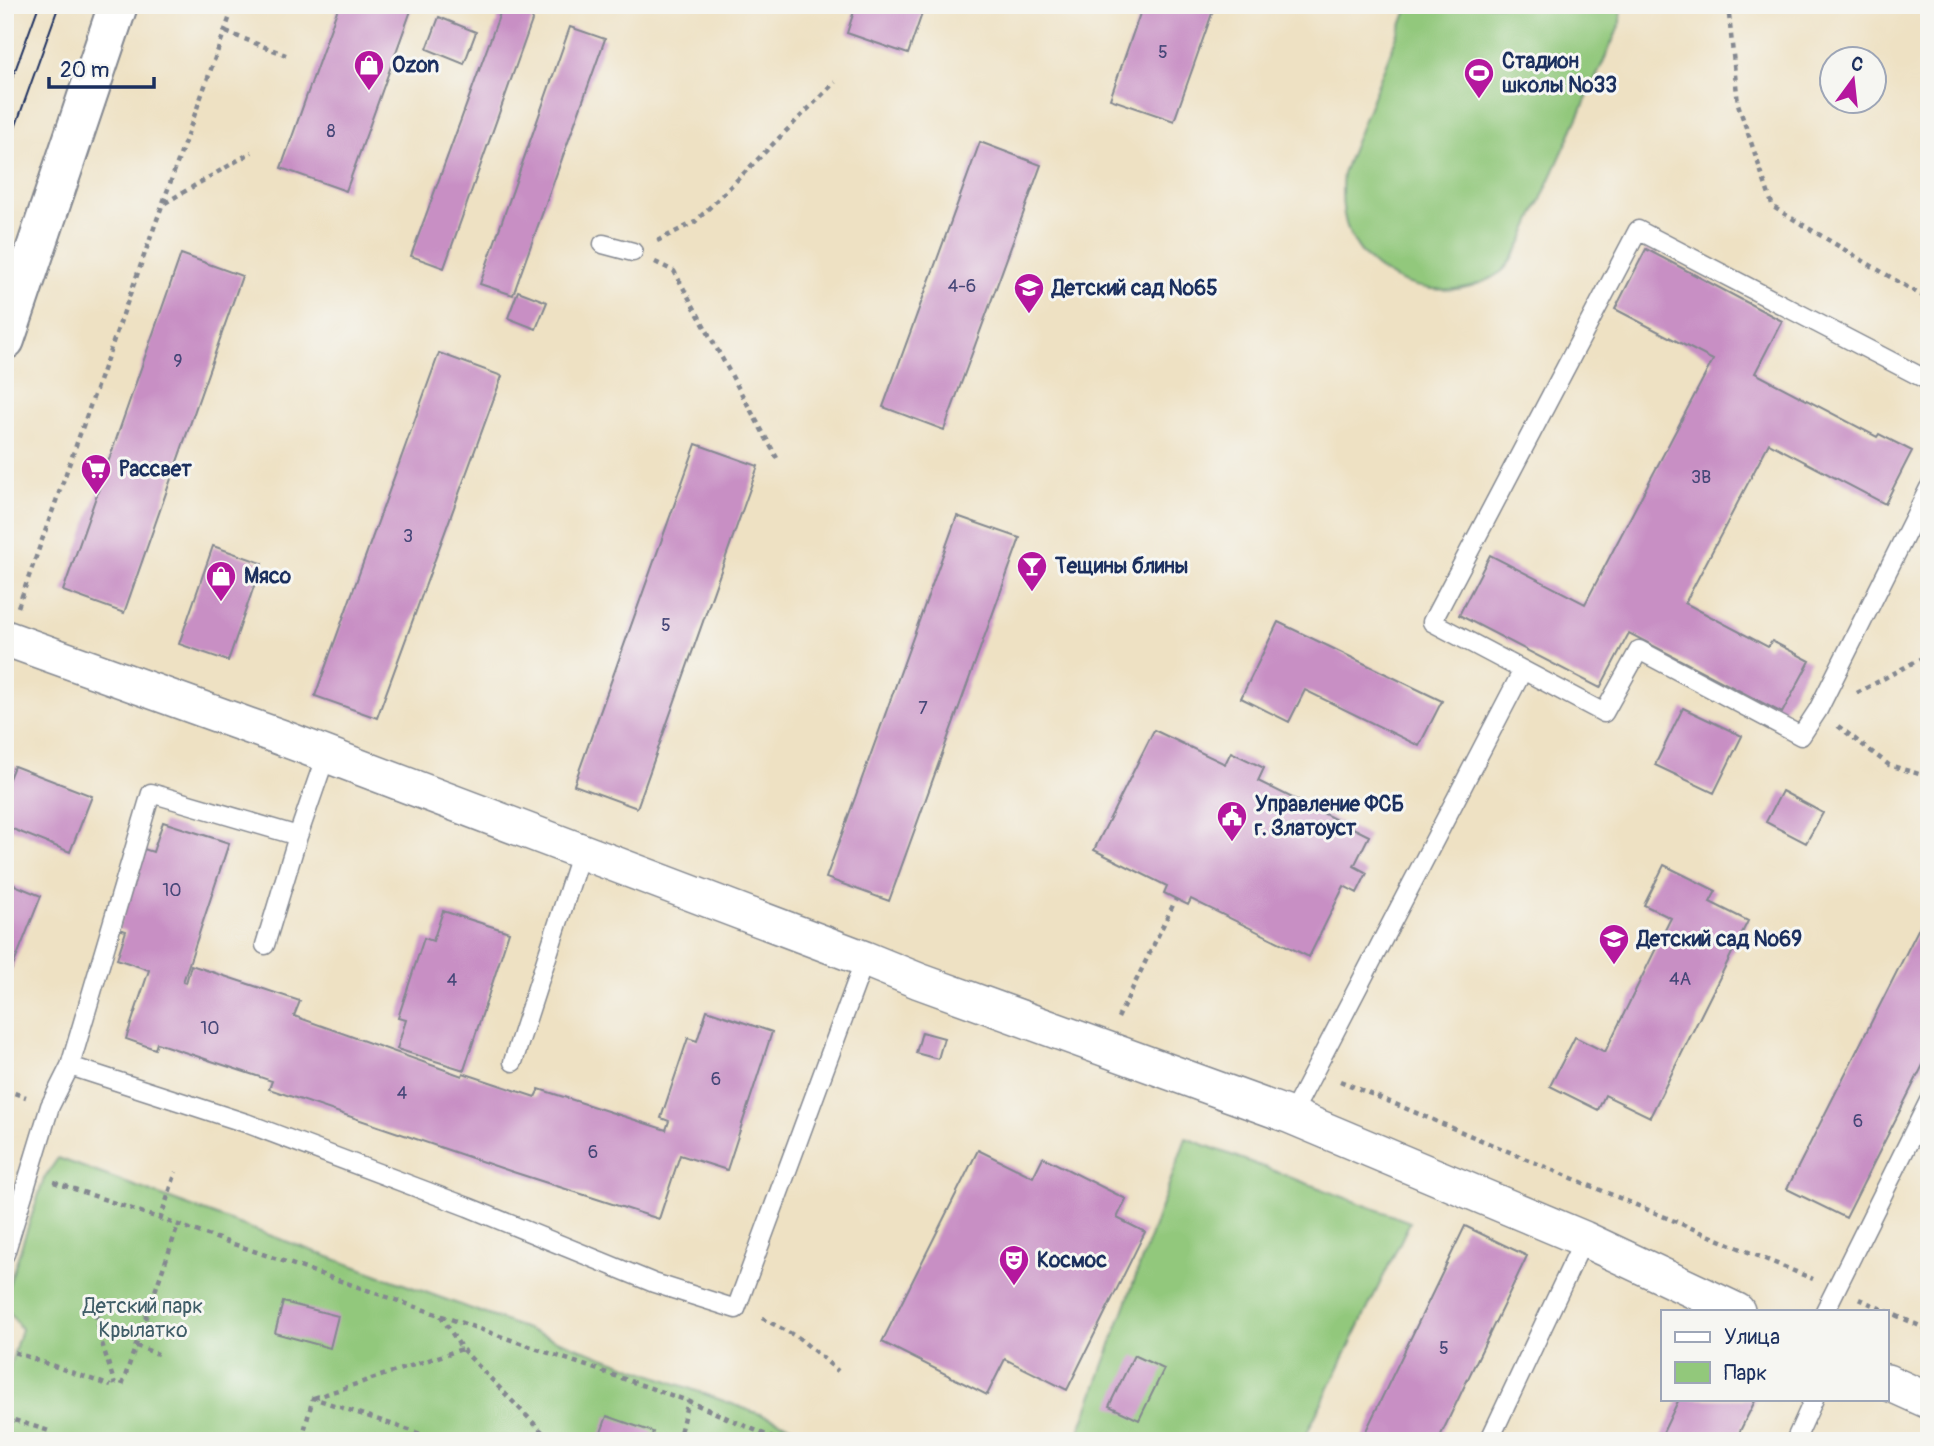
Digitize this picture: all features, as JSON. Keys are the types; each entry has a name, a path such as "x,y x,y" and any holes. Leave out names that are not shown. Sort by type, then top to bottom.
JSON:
{"main road":[{"path":"5,340 118,5"}],"street":[{"path":"6,638 865,958 919,982 1291,1116 1584,1239 1735,1310"},
{"path":"1888,1382 1929,1401"}],"lane":[{"path":"1929,381 1638,230 1432,622 1605,713 1639,650 1801,736 1818,710 1929,488"},
{"path":"603,244 633,252"},
{"path":"1291,1116 1523,670"},
{"path":"265,945 326,755"},
{"path":"5,1254 50,1106 70,1066 151,793 298,836"},
{"path":"513,1062 581,852"},
{"path":"70,1066 246,1123 468,1207 654,1283 736,1310 865,958"},
{"path":"1825,1310 1929,1101"},
{"path":"1489,1441 1584,1239"},
{"path":"1795,1441 1814,1400"}],"path":[{"path":"6,638 234,5"},
{"path":"1728,5 1738,104 1773,207 1929,300"},
{"path":"226,32 286,55"},
{"path":"633,252 695,222 835,82"},
{"path":"164,203 252,152"},
{"path":"633,252 674,271 777,458"},
{"path":"1818,710 1830,707 1920,659 1929,657"},
{"path":"1818,710 1889,765 1929,777"},
{"path":"1103,1049 1176,899"},
{"path":"1315,1070 1885,1310"},
{"path":"160,1220 176,1172"},
{"path":"30,1175 688,1401 778,1440"},
{"path":"122,1385 178,1226"},
{"path":"5,1349 113,1386 94,1304"},
{"path":"1888,1311 1929,1330"},
{"path":"441,1316 462,1349 551,1441"},
{"path":"761,1317 799,1338 838,1371"},
{"path":"136,1346 158,1354"},
{"path":"313,1398 462,1349"},
{"path":"302,1438 313,1398"},
{"path":"313,1398 442,1441"},
{"path":"678,1441 688,1401"},
{"path":"5,1417 52,1433"}],"green space":[{"name":"Стадион школы №33","path":"1409,5 1623,5 1619,27 1520,246 1501,272 1481,283 1460,288 1416,286 1376,267 1361,251 1349,232 1343,210 1343,173"},
{"path":"1186,1138 1410,1222 1303,1441 1076,1441"},
{"name":"Детский парк Крылатко","path":"58,1158 829,1441 5,1441 5,1382 21,1329 5,1305 5,1296 44,1179"}],"building":[{"path":"339,5 413,5 346,191 281,168"},
{"path":"503,5 534,15 444,268 411,256"},
{"path":"856,5 925,5 908,54 847,33"},
{"path":"1143,5 1215,5 1174,121 1110,99"},
{"path":"439,17 476,32 464,64 427,49"},
{"path":"570,27 605,39 513,295 480,284"},
{"path":"980,142 1041,165 944,430 883,407"},
{"path":"1646,249 1782,321 1755,373 1877,437 1879,434 1912,451 1885,504 1769,443 1685,603 1768,647 1772,641 1810,661 1782,713 1629,633 1600,688 1459,615 1490,555 1585,604 1713,360 1615,309"},
{"path":"181,254 242,276 124,613 63,591"},
{"path":"518,291 547,302 536,329 508,318"},
{"path":"439,353 502,376 377,718 315,696"},
{"path":"696,444 758,466 637,808 574,785"},
{"path":"957,516 1020,538 889,901 826,878"},
{"name":"Мясо","path":"213,546 262,563 228,661 179,644"},
{"path":"1278,622 1442,701 1419,746 1305,690 1289,722 1241,698"},
{"path":"1683,708 1742,736 1714,793 1655,765"},
{"name":"Управление ФСБ г. Златоуст","path":"1154,730 1225,764 1231,752 1264,768 1258,781 1369,836 1354,866 1367,873 1357,893 1344,886 1309,957 1191,899 1188,905 1164,893 1167,886 1094,850"},
{"path":"14,766 92,796 70,852 5,826 5,788"},
{"path":"1782,791 1823,813 1806,843 1766,822"},
{"path":"163,822 229,843 183,982 186,983 191,965 300,1001 294,1016 462,1076 463,1073 535,1097 539,1089 666,1130 669,1121 661,1118 688,1038 697,1041 707,1010 772,1032 727,1170 680,1155 659,1219 269,1089 272,1081 157,1043 155,1049 126,1039 149,970 117,959 126,931 118,929 144,849 153,852"},
{"path":"1664,865 1716,891 1710,902 1748,921 1650,1117 1605,1095 1598,1110 1550,1086 1575,1037 1605,1052 1671,918 1644,905"},
{"path":"5,881 41,896 5,986"},
{"path":"1929,908 1929,1053 1846,1218 1787,1189"},
{"path":"443,911 509,932 464,1070 397,1049 406,1020 398,1018 424,938 433,941"},
{"path":"922,1032 944,1038 938,1059 916,1053"},
{"name":"Космос","path":"978,1150 1033,1177 1043,1157 1126,1199 1117,1218 1145,1232 1067,1390 1005,1359 987,1395 882,1342"},
{"path":"1465,1226 1527,1256 1438,1441 1361,1441"},
{"path":"283,1302 338,1316 330,1348 275,1333"},
{"path":"1134,1355 1164,1369 1139,1420 1109,1406"},
{"path":"1679,1400 1756,1400 1735,1441 1659,1441"},
{"path":"607,1416 653,1432 650,1441 598,1441"}],"tram line":[{"path":"5,98 39,5"},
{"path":"5,156 59,5"}],"place":[{"name":"Ozon","path":"369,92"},
{"name":"Стадион школы №33","path":"1479,100"},
{"name":"Детский сад №65","path":"1029,315"},
{"name":"Рассвет","path":"96,496"},
{"name":"Тещины блины","path":"1032,593"},
{"name":"Мясо","path":"221,603"},
{"name":"Управление ФСБ г. Златоуст","path":"1232,843"},
{"name":"Детский сад №69","path":"1614,966"},
{"name":"Космос","path":"1014,1287"}]}
